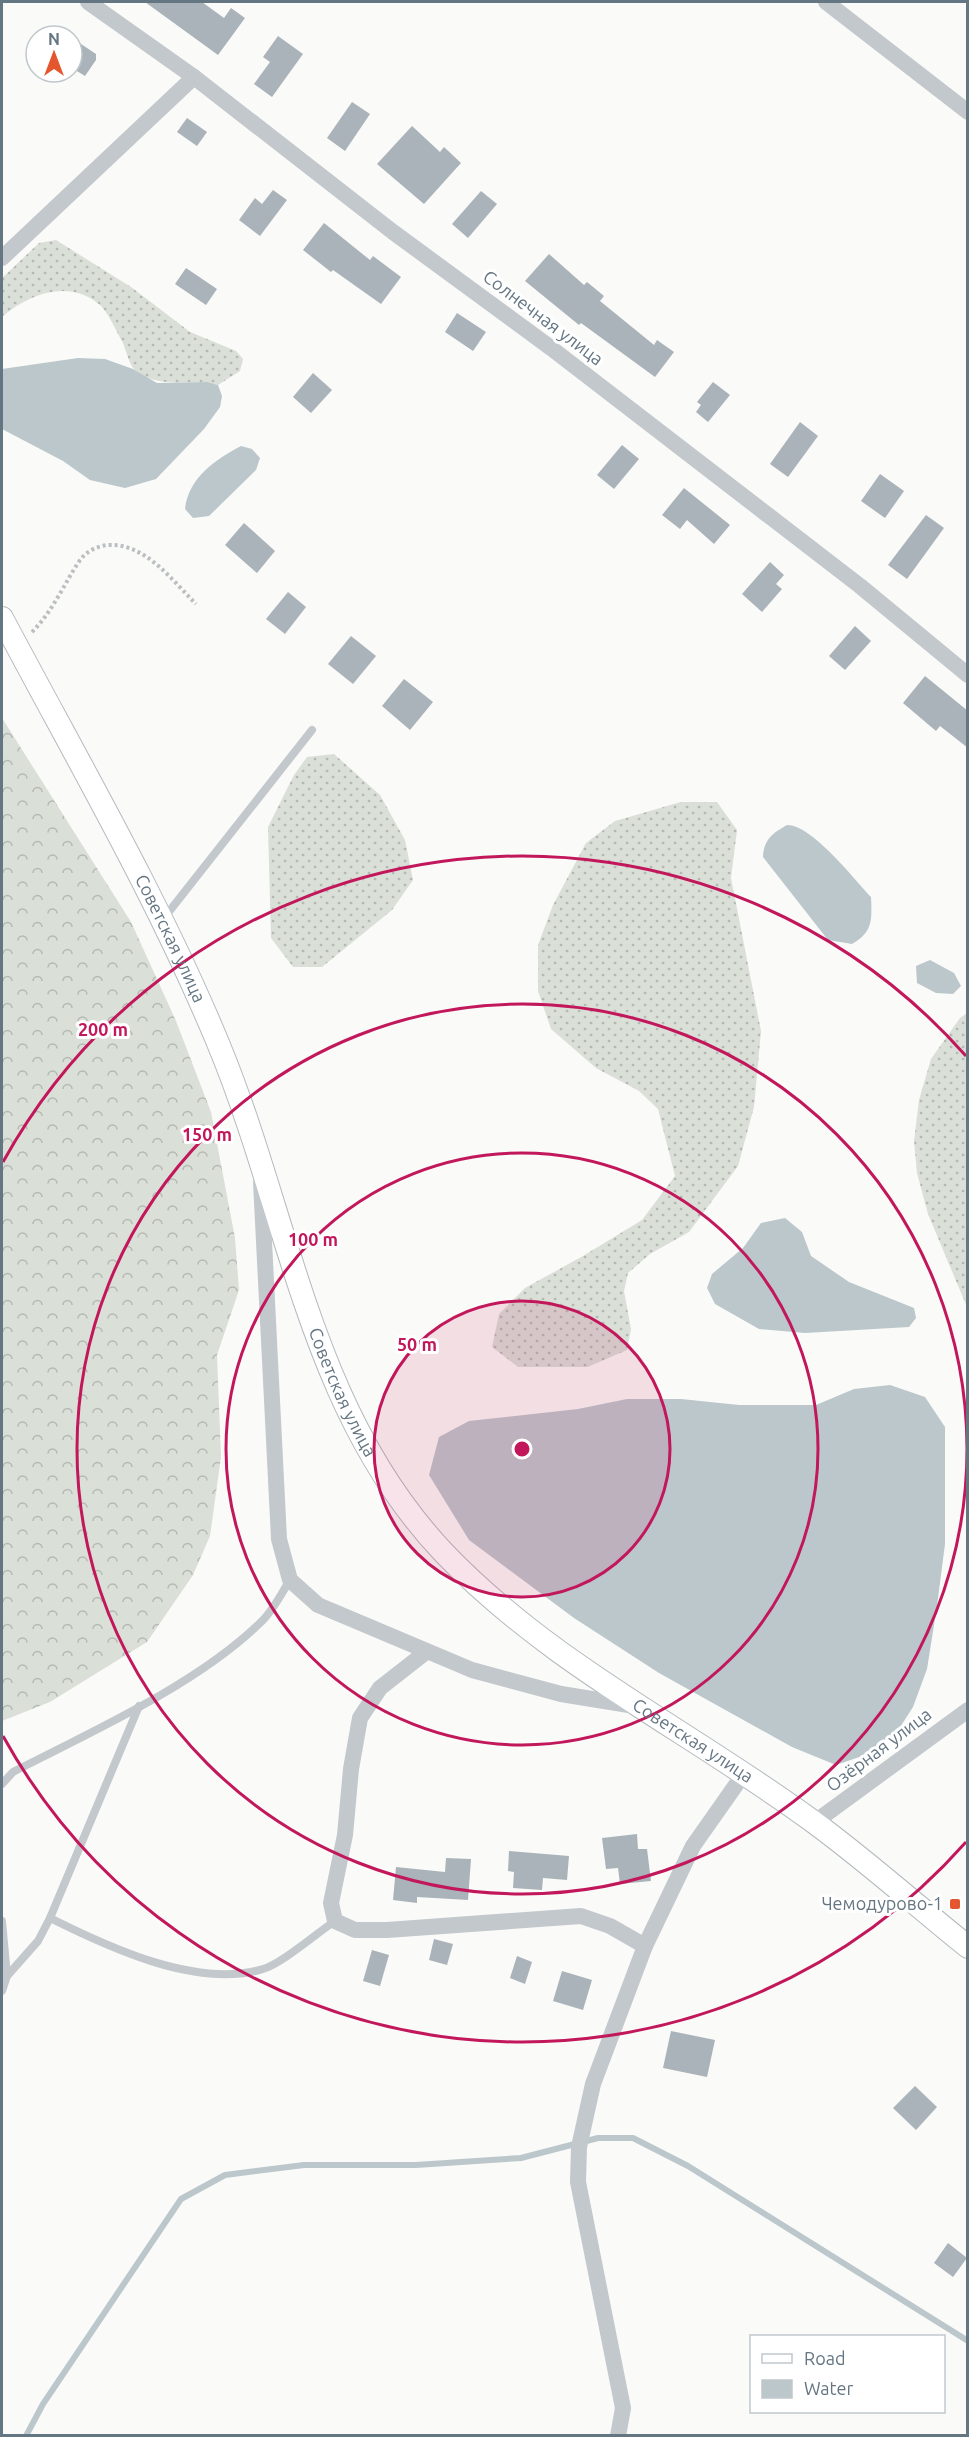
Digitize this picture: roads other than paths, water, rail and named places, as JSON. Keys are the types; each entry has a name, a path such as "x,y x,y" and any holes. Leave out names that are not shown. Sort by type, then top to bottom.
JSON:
{"street":[{"name":"Солнечная улица","path":"88,2 194,77 393,232 551,348 851,579 968,675"},
{"path":"826,2 968,112"},
{"path":"2,258 194,77"},
{"name":"Советская улица","path":"2,618 163,919 219,1045 327,1367 353,1424 399,1496 443,1552 513,1617 594,1678 814,1822 968,1947"},
{"path":"260,1165 279,1539 290,1580 318,1605 472,1670 561,1694 639,1706"},
{"path":"426,1652 380,1688 360,1719 351,1769 345,1835 331,1903 335,1921 355,1930 387,1930 581,1916 610,1926 645,1946"},
{"name":"Озёрная улица","path":"814,1822 968,1710"},
{"path":"618,2436 623,2408 578,2182 579,2147 593,2084 645,1946 693,1845 743,1775"}],"lane":[{"path":"163,919 312,730"},
{"path":"2,1784 14,1772 139,1706 224,1654 263,1621 290,1580"},
{"path":"2,1991 8,1976 38,1941 50,1918 139,1706"},
{"path":"50,1918 101,1944 168,1965 223,1976 265,1969 335,1921"},
{"path":"2,1921 8,1976"}],"water":[{"path":"78,358 105,359 133,369 157,383 207,382 218,385 222,396 220,407 204,429 156,479 125,488 90,480 63,461 2,429 2,369"},
{"path":"241,446 252,449 260,458 256,470 209,516 193,518 185,509 187,498 197,479 213,463"},
{"path":"787,825 797,827 820,843 871,897 868,930 852,944 828,940 763,857 770,837"},
{"path":"930,960 954,973 961,986 953,994 936,993 917,983 916,966"},
{"path":"785,1218 802,1232 811,1256 849,1282 914,1308 916,1318 909,1327 805,1333 759,1329 715,1304 707,1288 712,1274 743,1248 761,1223"},
{"path":"890,1385 925,1397 945,1427 945,1544 937,1606 927,1669 913,1707 895,1735 871,1753 836,1765 792,1747 659,1673 574,1618 469,1540 429,1475 439,1437 469,1421 578,1409 627,1399 681,1399 739,1405 816,1405 854,1389"}],"waterway":[{"path":"26,2436 43,2404 181,2199 225,2175 304,2165 416,2165 521,2158 598,2138 633,2138 688,2166 968,2341"}],"place":[{"name":"Чемодурово-1","path":"955,1904"}]}
